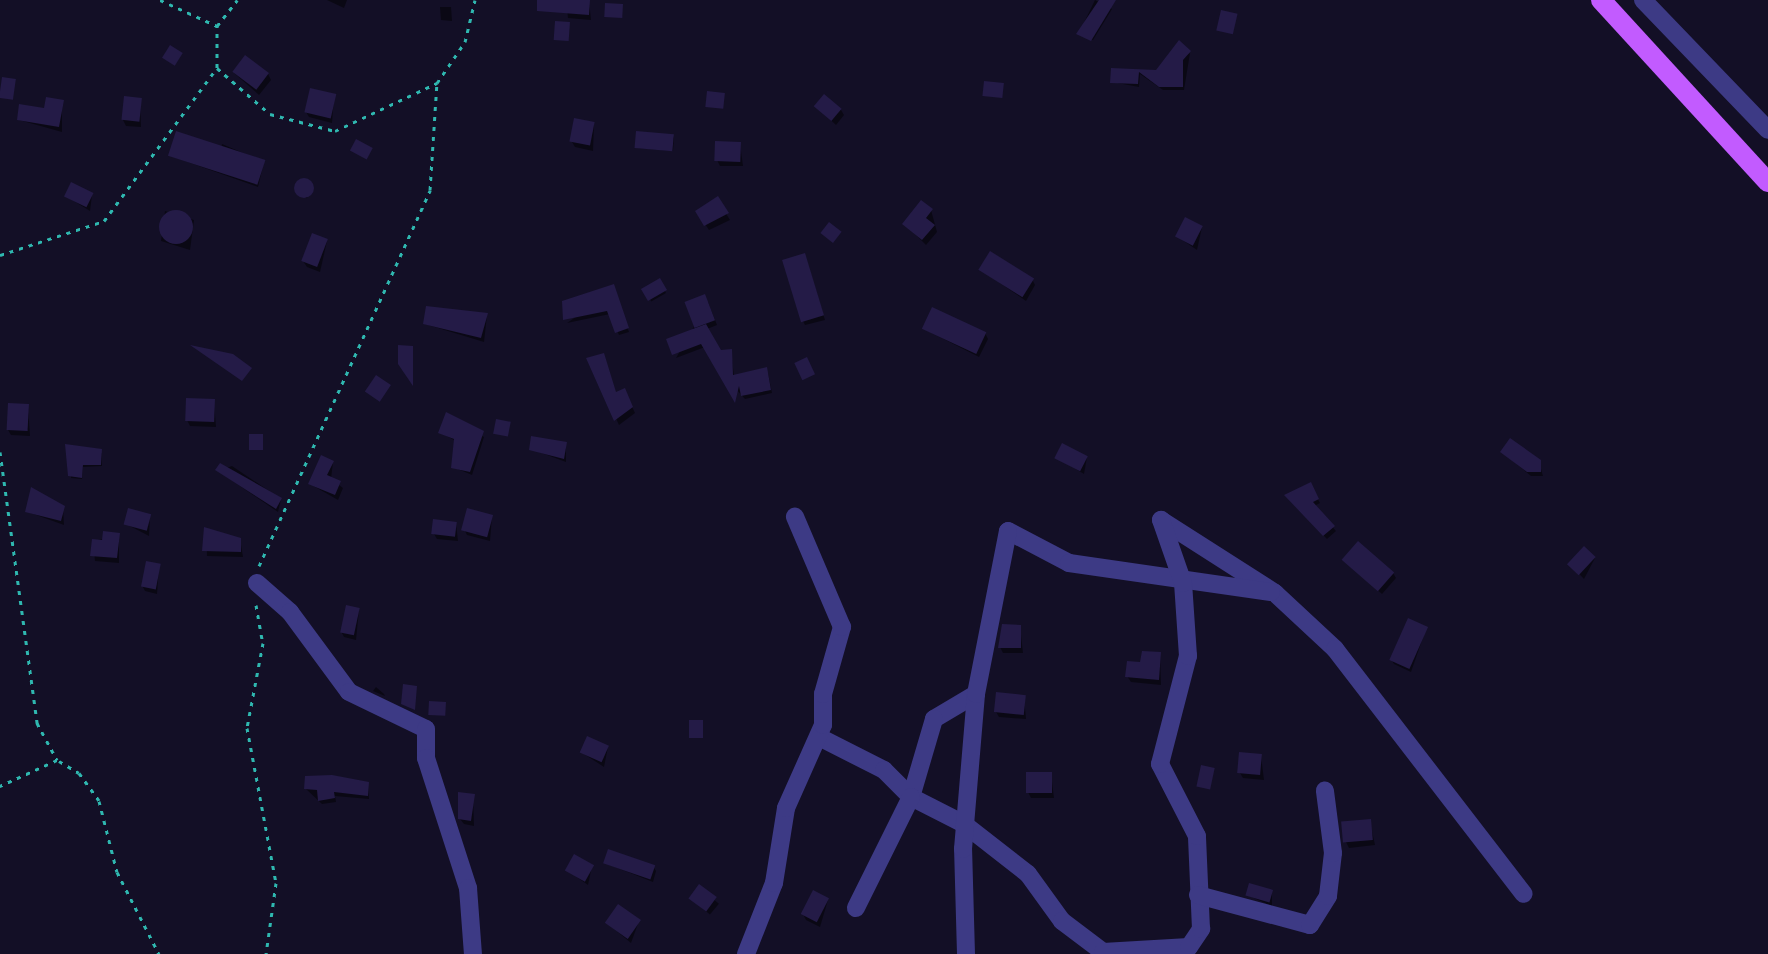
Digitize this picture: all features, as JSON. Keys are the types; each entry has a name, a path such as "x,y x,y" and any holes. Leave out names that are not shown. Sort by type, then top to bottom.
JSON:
{"main road":[{"path":"1601,0 1768,182"}],"street":[{"path":"1643,0 1768,130"},
{"path":"746,954 774,883 786,808 819,737 842,627 795,517"},
{"path":"819,737 884,770 911,797 964,824 1028,874 1062,921 1103,952 1189,947 1201,929 1190,811 1160,764 1188,656 1183,583 1161,520 1275,593 1335,649 1524,894"},
{"path":"966,954 964,824 976,694 1008,531 1069,563 1183,583 1275,593"},
{"path":"257,583 290,612 349,692 426,729 426,758 468,888 473,954"},
{"path":"856,908 911,797 934,719 976,694"},
{"path":"1198,895 1310,925 1328,896 1333,853 1325,791"}],"path":[{"path":"160,0 217,26"},
{"path":"0,255 104,221 217,68 217,26 237,0"},
{"path":"217,68 270,114 335,131 437,83 465,42 475,0"},
{"path":"266,954 276,883 247,728 263,643 257,583 430,190 437,83"},
{"path":"0,452 37,723 57,760 79,773 99,801 117,872 159,954"},
{"path":"0,786 57,760"}],"building":[{"path":"537,0 590,0 589,15 537,11"},
{"path":"1099,0 1116,0 1091,41 1076,34"},
{"path":"605,3 623,4 622,18 604,17"},
{"path":"1221,10 1238,14 1233,34 1216,30"},
{"path":"555,21 570,22 569,41 554,40"},
{"path":"1179,40 1191,51 1183,60 1183,87 1159,87 1139,72 1138,84 1110,83 1111,68 1156,70"},
{"path":"170,45 183,53 175,66 162,58"},
{"path":"245,55 269,73 256,90 232,72"},
{"path":"2,77 16,79 13,100 0,98"},
{"path":"984,81 1004,83 1002,98 982,96"},
{"path":"310,88 336,94 331,118 304,112"},
{"path":"707,91 725,93 723,109 705,107"},
{"path":"824,94 842,109 831,121 814,106"},
{"path":"124,96 142,98 139,122 121,120"},
{"path":"46,97 64,100 59,127 17,120 19,104 44,108"},
{"path":"574,118 595,122 590,146 569,142"},
{"path":"176,131 265,160 257,185 168,156"},
{"path":"636,131 674,134 672,151 635,148"},
{"path":"356,139 373,148 367,159 350,150"},
{"path":"715,141 741,142 740,162 714,161"},
{"path":"304,178 311,181 314,188 311,195 304,198 297,195 294,188 297,181"},
{"path":"71,182 93,193 86,207 64,196"},
{"path":"718,196 729,213 704,226 695,211"},
{"path":"921,200 933,209 926,218 935,225 922,240 902,224"},
{"path":"176,210 188,215 193,227 188,239 176,244 164,239 159,227 164,215"},
{"path":"1185,217 1203,226 1193,246 1175,237"},
{"path":"829,222 842,232 833,243 820,233"},
{"path":"312,233 328,239 317,267 301,261"},
{"path":"990,251 1034,279 1022,297 978,270"},
{"path":"805,253 824,315 801,322 782,260"},
{"path":"660,278 667,290 648,301 641,289"},
{"path":"614,284 629,328 615,333 607,311 563,320 562,301"},
{"path":"705,294 715,320 694,328 684,302"},
{"path":"426,306 488,313 481,338 423,324"},
{"path":"932,307 986,332 976,354 922,329"},
{"path":"706,324 721,350 732,349 733,375 767,367 771,390 741,396 739,386 735,403 701,344 672,355 666,339"},
{"path":"190,345 233,354 252,368 242,381"},
{"path":"398,345 413,346 413,386 398,364"},
{"path":"604,353 616,392 625,388 633,407 614,421 586,358"},
{"path":"807,357 815,374 802,380 794,363"},
{"path":"376,375 391,385 380,402 365,392"},
{"path":"186,398 215,399 214,422 185,421"},
{"path":"8,403 29,404 28,431 7,430"},
{"path":"446,412 484,431 470,472 451,468 454,439 438,433"},
{"path":"496,419 511,422 508,437 493,434"},
{"path":"249,434 263,434 263,450 249,450"},
{"path":"531,436 567,442 564,459 529,450"},
{"path":"1510,438 1541,460 1541,472 1527,472 1500,452"},
{"path":"1062,443 1088,456 1080,471 1054,458"},
{"path":"65,444 102,449 101,465 83,465 82,478 68,476"},
{"path":"321,455 334,461 327,475 341,481 335,495 308,484"},
{"path":"220,463 282,498 276,509 215,470"},
{"path":"1311,482 1319,499 1313,502 1335,526 1323,536 1284,495"},
{"path":"31,487 65,506 61,521 25,512"},
{"path":"128,508 151,514 147,531 124,524"},
{"path":"467,508 493,515 487,537 461,530"},
{"path":"433,519 457,522 455,537 431,534"},
{"path":"204,527 241,538 241,552 202,551"},
{"path":"103,531 120,533 117,558 90,556 92,539 102,540"},
{"path":"1358,541 1394,572 1378,591 1342,560"},
{"path":"1584,546 1596,557 1579,575 1567,564"},
{"path":"146,561 161,564 156,589 141,587"},
{"path":"346,605 360,608 354,635 340,632"},
{"path":"1408,618 1428,627 1409,669 1389,660"},
{"path":"1002,624 1021,625 1021,648 998,648"},
{"path":"1142,651 1161,652 1159,680 1125,677 1127,661 1140,662"},
{"path":"403,684 417,686 415,710 401,704"},
{"path":"996,692 1026,695 1024,715 994,712"},
{"path":"429,701 446,702 445,716 428,715"},
{"path":"689,720 703,720 703,738 689,738"},
{"path":"587,736 609,746 602,762 580,752"},
{"path":"1239,752 1262,754 1260,775 1237,773"},
{"path":"1201,765 1215,768 1210,789 1196,787"},
{"path":"1026,772 1052,772 1052,793 1026,793"},
{"path":"332,775 369,782 368,796 334,792 335,798 318,801 317,790 304,789 305,776"},
{"path":"458,792 475,794 471,821 458,819"},
{"path":"1371,819 1373,840 1343,843 1341,822"},
{"path":"608,849 655,865 650,879 603,863"},
{"path":"574,854 594,865 585,882 565,871"},
{"path":"1249,883 1273,890 1269,902 1245,895"},
{"path":"699,884 717,897 706,911 688,899"},
{"path":"813,890 829,898 817,922 801,914"},
{"path":"618,904 641,920 628,939 605,923"}]}
